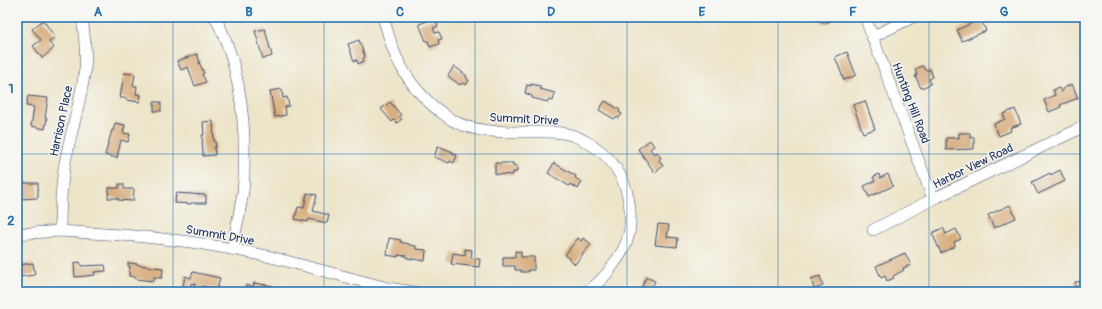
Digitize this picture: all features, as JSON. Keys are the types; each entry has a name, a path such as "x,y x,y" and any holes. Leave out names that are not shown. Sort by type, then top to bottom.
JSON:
{"street":[{"name":"Harrison Place","path":"60,232 60,198 64,167 82,89 85,69 85,48 82,17"},
{"path":"215,17 222,30 232,58 240,90 243,123 244,179 232,249"},
{"name":"Summit Drive","path":"383,17 395,54 402,69 414,87 436,109 454,121 474,129 513,132 559,132 572,135 591,145 605,155 613,164 625,186 628,197 630,216 629,232 625,245 605,278 585,292"},
{"name":"Hunting Hill Road","path":"865,17 934,199"},
{"path":"872,37 913,17"},
{"name":"Harbor View Road","path":"873,230 1085,126"},
{"name":"Summit Drive","path":"17,234 60,232 142,237 191,242 271,257 388,288 414,292"}],"building":[{"path":"129,17 146,17 131,22"},
{"path":"820,17 834,17 835,19 823,24"},
{"path":"435,18 438,26 433,28 435,33 439,32 442,39 438,40 439,44 430,47 419,24"},
{"path":"981,19 986,31 962,41 957,30"},
{"path":"43,20 55,37 49,42 54,48 42,58 33,46 41,40 32,29"},
{"path":"265,29 272,56 263,59 255,31"},
{"path":"359,40 365,57 363,58 364,61 358,64 357,60 354,61 348,44"},
{"path":"847,52 856,75 844,80 835,57"},
{"path":"197,54 204,73 202,74 206,82 195,86 188,67 181,70 177,61"},
{"path":"454,66 467,76 466,78 469,80 466,85 462,83 460,85 448,76"},
{"path":"923,66 926,71 930,69 933,77 929,79 931,84 921,88 915,76 917,76 915,69"},
{"path":"124,73 135,74 133,86 137,86 136,94 141,95 140,102 120,98"},
{"path":"531,84 540,86 540,89 555,93 553,101 548,100 548,102 532,98 532,96 525,93 527,85 531,86"},
{"path":"1072,84 1078,98 1060,105 1061,107 1049,112 1044,100 1055,95 1053,90 1059,88 1061,92 1063,91 1062,89"},
{"path":"282,89 283,98 287,97 289,106 285,107 286,115 275,117 270,91"},
{"path":"28,96 48,98 45,129 31,126 34,107 26,106"},
{"path":"605,101 620,110 619,112 622,114 619,118 616,117 614,119 599,110"},
{"path":"865,101 875,129 863,133 853,105"},
{"path":"154,102 161,102 161,111 154,111"},
{"path":"390,102 401,115 399,116 402,119 397,123 394,120 392,122 381,109"},
{"path":"1015,109 1021,124 1010,128 1011,131 999,136 994,124 1005,119 1003,114"},
{"path":"213,121 214,141 216,147 214,147 215,155 203,156 203,122"},
{"path":"115,123 125,125 123,133 130,134 128,142 121,140 117,158 105,155"},
{"path":"959,133 970,133 970,138 974,137 974,149 946,150 946,138 959,138"},
{"path":"650,140 654,146 650,149 654,154 657,152 661,158 659,160 663,166 655,173 638,149"},
{"path":"438,146 457,155 454,163 450,161 449,163 434,157"},
{"path":"495,163 513,163 513,165 517,166 517,172 513,172 513,175 495,174"},
{"path":"554,163 576,176 575,178 582,182 578,189 570,184 569,186 548,173"},
{"path":"1060,170 1065,181 1038,194 1032,182"},
{"path":"879,174 880,178 888,174 893,186 869,197 864,186 875,181 873,177"},
{"path":"22,183 38,183 38,198 20,199 20,204 17,204 17,187 22,187"},
{"path":"119,184 124,184 124,189 134,189 133,201 108,198 109,188 119,188"},
{"path":"176,193 206,195 206,203 175,203"},
{"path":"307,193 317,195 313,211 329,215 327,223 309,219 308,222 295,219 298,207 304,208"},
{"path":"1010,205 1016,218 994,228 988,215"},
{"path":"658,224 669,225 667,237 678,238 677,247 655,245"},
{"path":"943,228 946,234 956,229 961,239 954,242 955,246 941,253 932,233"},
{"path":"389,238 401,240 400,242 416,246 416,249 426,250 425,261 407,258 407,256 398,255 398,257 387,255"},
{"path":"578,238 581,241 583,238 591,244 575,264 565,255"},
{"path":"465,249 472,250 471,258 480,259 479,267 451,264 453,253 465,255"},
{"path":"515,251 521,252 521,257 534,257 534,270 521,272 521,270 515,270 515,266 503,266 503,257 515,257"},
{"path":"905,253 911,265 903,268 904,270 893,276 894,278 887,281 885,276 881,278 876,266"},
{"path":"80,262 81,266 105,265 106,271 94,272 95,275 75,277 74,263"},
{"path":"17,263 19,263 19,265 33,263 35,275 18,277"},
{"path":"128,263 163,268 162,278 154,277 154,281 135,279 135,277 129,276 130,266 128,266"},
{"path":"193,272 220,278 217,289 202,286 201,290 194,289 195,284 191,283 190,288 183,286 185,276 191,278"},
{"path":"820,276 823,286 814,289 811,279"},
{"path":"646,277 655,281 650,291 648,290 648,292 642,292 642,287"},
{"path":"1085,281 1085,292 1076,292 1075,282"},
{"path":"254,283 273,286 271,292 245,291 246,285 253,287"}]}
